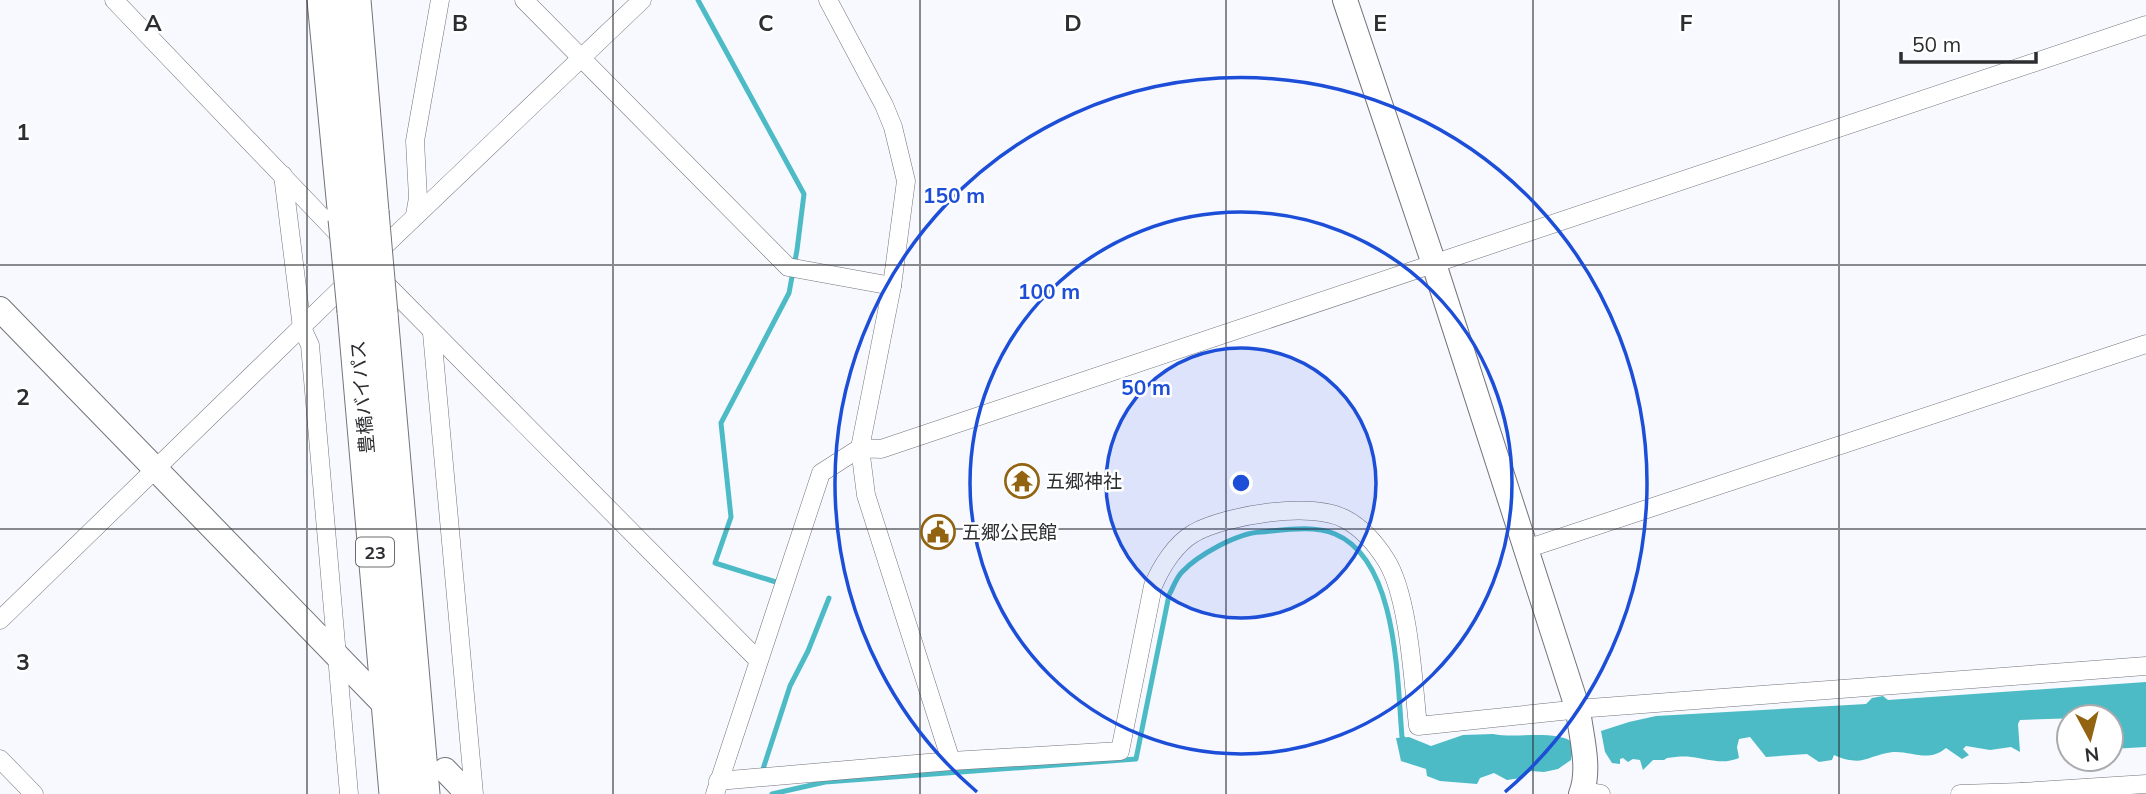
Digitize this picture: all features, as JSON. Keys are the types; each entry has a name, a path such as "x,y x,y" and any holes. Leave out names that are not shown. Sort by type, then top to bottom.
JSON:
{"highway":[{"name":"豊橋バイパス","path":"324,0 358,215 368,312 434,782"},
{"name":"豊橋バイパス","path":"354,0 358,215"},
{"name":"豊橋バイパス","path":"368,312 396,794"}],"street":[{"path":"114,0 432,332 758,660"},
{"path":"126,0 132,19"},
{"path":"415,215 418,198 415,141 440,0"},
{"path":"524,0 581,60 794,269 892,286"},
{"path":"0,620 415,215 642,0"},
{"path":"828,0 884,105 893,127 906,181 892,286 860,448 866,495 951,761"},
{"path":"1345,0 1434,264 1578,709 1588,793"},
{"path":"2146,25 881,449 860,448 821,473 716,787 951,761 1120,751 1153,586 1161,567 1192,534 1231,520 1287,511 1319,512 1344,518 1371,539 1387,562 1404,612 1418,726 1578,709 2146,666"},
{"path":"283,175 302,328 310,345 349,794"},
{"path":"0,309 382,702"},
{"path":"432,332 474,794"},
{"path":"1526,549 2146,344"},
{"path":"0,759 34,794"},
{"path":"434,782 468,794"},
{"path":"1960,794 2022,793 2146,784"}],"water":[{"path":"2146,682 2146,747 2125,748 2125,703 2055,703 2055,719 2020,720 2020,752 2011,747 1990,750 1966,746 1963,749 1969,755 1962,759 1946,748 1927,756 1893,752 1859,761 1834,755 1832,760 1819,762 1807,754 1766,757 1750,737 1739,739 1739,758 1733,760 1673,757 1653,760 1643,770 1640,760 1633,759 1628,762 1623,758 1620,759 1620,764 1612,763 1605,752 1601,731 1656,716 1866,704 1872,698 1883,696 1888,700"},
{"path":"1463,735 1546,735 1566,739 1574,743 1571,760 1558,769 1531,771 1521,778 1507,780 1494,773 1480,778 1477,784 1440,781 1427,776 1426,769 1401,761 1396,738 1409,737 1431,746"}],"waterway":[{"path":"698,0 804,194 789,293 721,423 731,517 715,563 776,582"},
{"path":"772,794 825,782 1136,759 1169,595 1178,577 1198,559 1241,536 1289,529 1318,530 1335,534 1356,548 1371,569 1383,595 1390,624 1402,737 1406,743"},
{"path":"763,769 790,686 808,651 829,598"}],"place":[{"name":"五郷神社","path":"1022,481"},
{"name":"五郷公民館","path":"938,532"}]}
